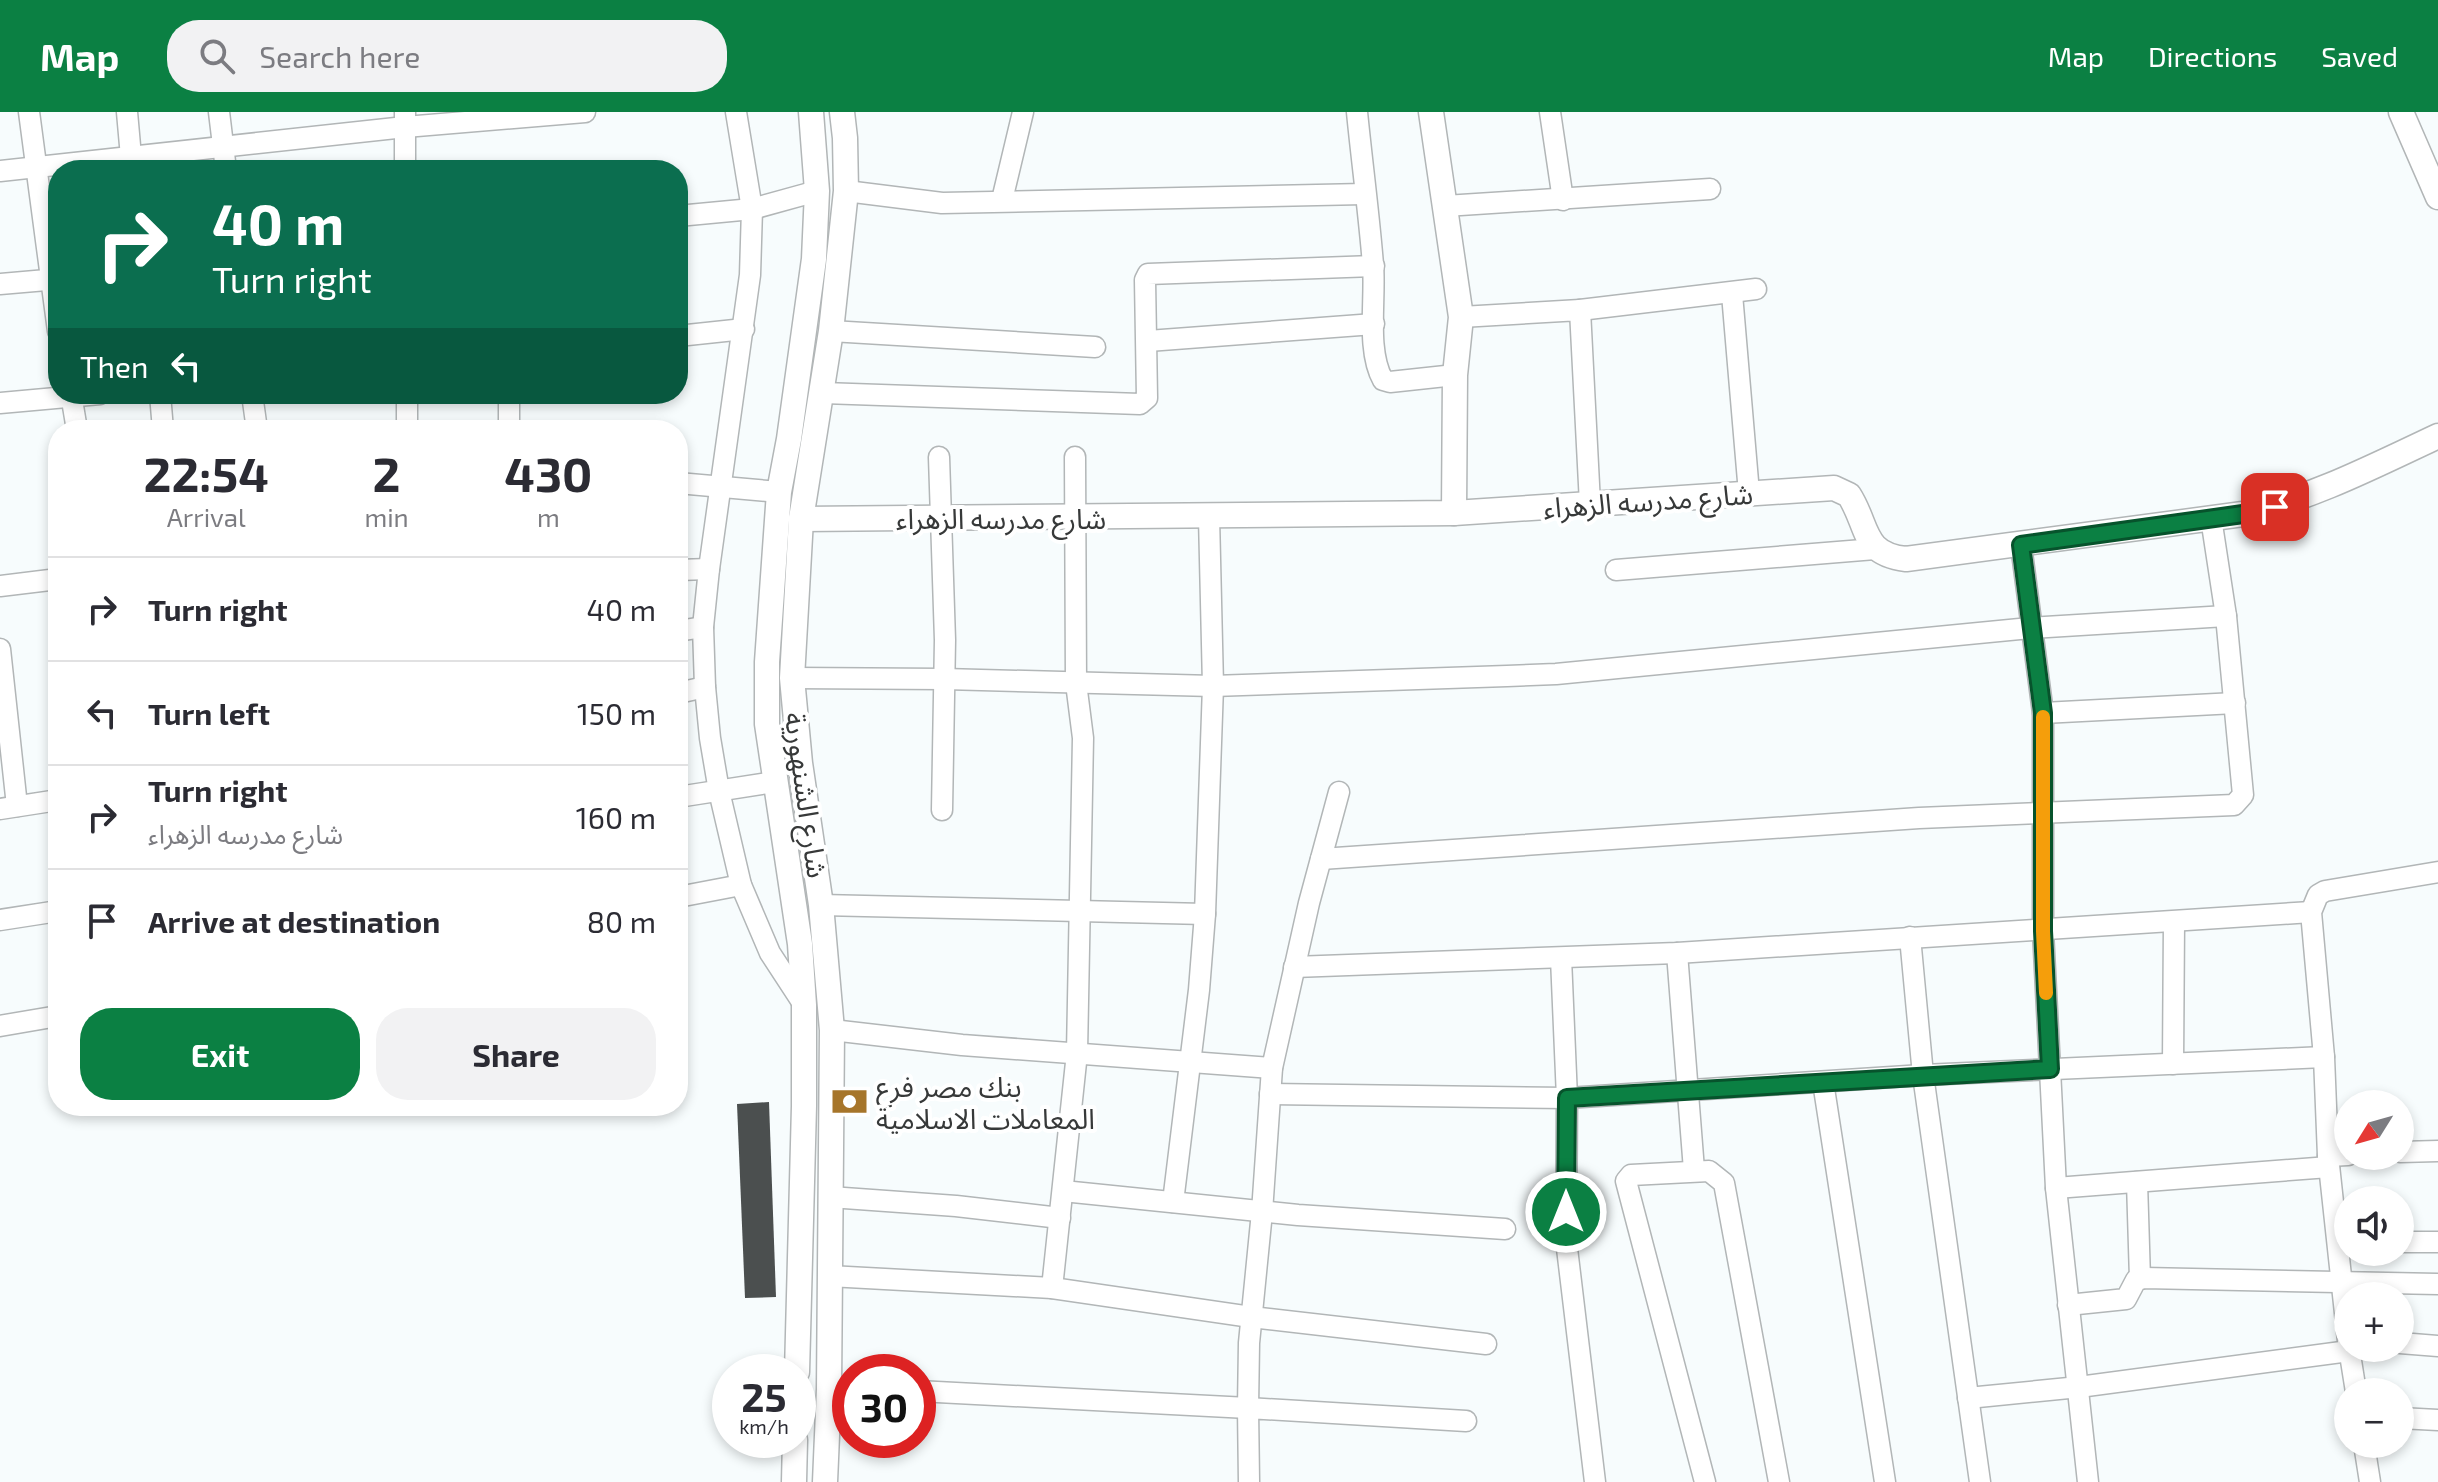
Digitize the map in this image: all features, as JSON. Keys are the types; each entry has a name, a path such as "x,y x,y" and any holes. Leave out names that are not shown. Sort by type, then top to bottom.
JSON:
{"street":[{"path":"29,112 48,237"},
{"path":"127,112 132,160"},
{"path":"219,112 225,160"},
{"path":"153,160 405,120 585,112"},
{"path":"736,112 752,209 750,275 709,569 703,627 705,687 719,791 741,885 770,953 804,1005"},
{"name":"شارع الشنهورية","path":"797,1354 804,1005 800,944 767,724 767,662 779,492 814,259 817,191 811,112"},
{"name":"شارع الشنهورية","path":"837,1354 829,1276 832,1030 821,905 800,763 792,678 801,519 823,393 846,191 842,112"},
{"path":"1002,200 1023,112"},
{"path":"1357,112 1374,266 1378,370 1383,380 1390,382 1455,375"},
{"path":"1431,112 1461,317 1455,375 1454,513"},
{"path":"1550,112 1563,200"},
{"path":"2401,112 2438,197"},
{"path":"405,120 405,160"},
{"path":"0,171 48,168"},
{"path":"1445,206 1710,189"},
{"path":"688,215 752,209 817,191"},
{"path":"846,191 942,203 1364,194"},
{"path":"823,393 1140,404 1147,398 1145,280 1148,274 1374,266"},
{"path":"0,284 48,280"},
{"path":"1461,317 1580,310 1756,289"},
{"path":"1732,294 1749,493"},
{"path":"1580,310 1590,504"},
{"path":"1148,341 1374,324"},
{"path":"688,335 744,329"},
{"path":"831,331 1095,347"},
{"path":"0,403 48,398"},
{"path":"1616,570 1875,549 1889,557 1906,559 2211,518 2265,509 2307,496 2438,436"},
{"path":"939,457 944,679 942,810"},
{"path":"1052,1288 1077,1053 1083,738 1076,683 1075,457"},
{"path":"688,483 779,492"},
{"name":"شارع مدرسه الزهراء","path":"801,519 1454,513 1842,489 1853,502 1875,549"},
{"path":"1173,1202 1199,990 1205,914 1213,686 1209,517"},
{"path":"1321,859 1919,818 2234,805 2243,795 2226,616 2211,518"},
{"path":"2021,545 2043,713 2043,931 2056,1188 2088,1482"},
{"path":"688,570 709,569"},
{"path":"0,586 48,580"},
{"path":"792,678 1213,686 1556,674 2030,628 2226,616"},
{"path":"688,629 703,627"},
{"path":"0,649 8,808 48,802"},
{"path":"688,691 705,687"},
{"path":"2043,713 2235,703"},
{"path":"688,796 774,782"},
{"path":"1249,1482 1251,1317 1272,1068 1294,967 1339,792"},
{"path":"2334,1150 2311,912 2318,895 2325,891 2438,872"},
{"path":"688,895 741,885"},
{"path":"821,905 1205,914"},
{"path":"1294,967 1677,953 2311,912"},
{"path":"0,920 48,913"},
{"path":"2173,1064 2174,922"},
{"path":"1910,937 1923,1075 1980,1482"},
{"path":"1677,953 1694,1170"},
{"path":"1561,958 1567,1098 1566,1240 1595,1482"},
{"path":"0,1026 48,1018"},
{"path":"832,1030 962,1045 1272,1068"},
{"path":"1270,1094 1567,1098 1923,1075 2324,1057"},
{"path":"1823,1082 1885,1482"},
{"path":"2414,1152 2438,1151"},
{"path":"2056,1188 2137,1182 2334,1159"},
{"path":"1705,1482 1626,1181 1631,1175 1709,1171 1724,1183 1779,1482"},
{"path":"2137,1182 2140,1279"},
{"path":"1063,1191 1262,1212 1505,1229"},
{"path":"830,1197 956,1206 1060,1218"},
{"path":"2414,1242 2438,1242"},
{"path":"829,1276 1052,1288 1251,1317 1486,1344"},
{"path":"2068,1305 2126,1299 2136,1280 2140,1279 2334,1284"},
{"path":"2414,1284 2438,1284"},
{"path":"2414,1344 2438,1346"},
{"path":"1968,1398 2079,1387 2334,1349"},
{"path":"936,1392 1466,1421"},
{"path":"2414,1419 2438,1420"},
{"name":"شارع الشنهورية","path":"825,1482 832,1439"},
{"path":"794,1482 795,1458"},
{"path":"2366,1458 2370,1482"}],"building":[{"path":"769,1102 776,1297 745,1298 737,1104"}],"slow traffic":[{"path":"2043,717 2046,993"}],"place":[{"name":"بنك مصر فرع المعاملات الاسلامية","path":"850,1102"}],"route":[{"path":"1566,1212 1567,1098 2050,1069 2043,931 2043,713 2021,545 2275,507"}]}
